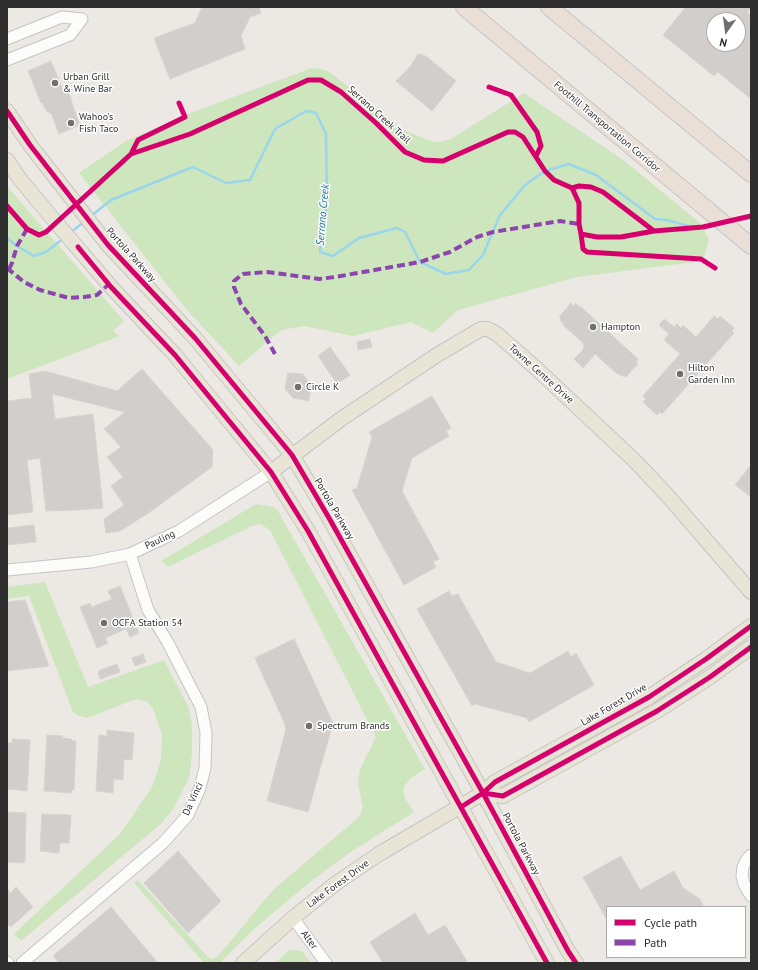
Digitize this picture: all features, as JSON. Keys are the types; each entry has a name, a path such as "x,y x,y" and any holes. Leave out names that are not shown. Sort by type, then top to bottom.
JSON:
{"highway":[{"name":"Foothill Transportation Corridor","path":"464,7 751,246"},
{"path":"549,7 751,174"}],"main road":[{"name":"Portola Parkway","path":"7,111 22,134 74,203 113,250 195,338 292,455 329,518 483,793 568,951 576,963"},
{"path":"7,160 13,176 175,355 271,472 308,531 547,963"},
{"name":"Towne Centre Drive","path":"292,455 341,419 437,355 481,329 488,328 538,370 636,462 667,494 751,592"},
{"name":"Pauling","path":"271,472 292,455"},
{"name":"Lake Forest Drive","path":"243,963 293,918 335,884 380,854 461,807 483,793 495,782 649,697 706,659 751,626"},
{"path":"483,793 503,796 657,711 710,677 751,648"}],"street":[{"path":"7,39 62,17 82,19 70,35 7,60"},
{"name":"Pauling","path":"7,570 91,562 130,554 179,531 271,472"},
{"name":"Da Vinci","path":"22,963 163,843 188,815 200,788 205,768 206,733 200,707 167,640 148,610 130,554"},
{"path":"751,855 743,867 742,876 744,884 751,896"},
{"name":"Alter","path":"293,918 326,963"}],"green space":[{"path":"312,68 322,69 331,73 404,130 431,141 439,142 451,139 524,93 626,162 700,223 709,239 703,261 577,277 458,310 433,333 411,322 353,336 304,326 281,330 239,366 187,310 79,173 126,141 188,114"},
{"path":"7,186 124,321 113,331 120,336 7,379"},
{"path":"256,504 273,507 278,511 425,769 411,778 403,791 405,798 414,812 349,853 310,882 254,929 220,963 204,963 134,883 138,880 208,957 212,959 218,956 273,890 359,817 363,808 358,783 360,769 376,737 270,530 260,524 252,526 168,567 161,561"},
{"path":"45,582 88,687 164,660 189,708 192,726 192,753 189,778 173,809 162,823 21,941 14,934 120,834 152,787 161,760 162,734 153,709 148,702 136,699 88,718 79,716 73,712 29,596 7,599 7,587"},
{"path":"289,950 302,951 311,963 275,963"}],"building":[{"path":"202,7 259,7 261,13 250,17 241,36 245,49 170,79 154,38 195,23"},
{"path":"686,7 751,7 747,12 751,15 751,99 718,72 714,76 663,35"},
{"path":"418,54 426,56 456,81 432,111 396,81 410,67"},
{"path":"51,61 64,93 67,92 70,96 80,125 59,134 51,113 50,114 47,112 42,102 41,103 28,71"},
{"path":"571,303 573,306 576,303 579,307 580,306 638,359 636,362 638,364 626,377 623,375 622,377 618,373 617,374 595,354 583,368 574,359 583,350 584,344 563,325 560,321 561,318 559,317"},
{"name":"Hilton Garden Inn","path":"714,316 718,319 720,316 734,328 732,331 734,333 662,414 660,412 657,415 643,402 646,399 643,396 680,354 664,340 669,334 659,325 664,319 674,327 677,324 681,328 683,325 696,337"},
{"path":"370,339 372,347 358,350 357,342"},
{"path":"330,347 350,375 337,384 318,356"},
{"path":"142,369 213,450 212,467 147,514 120,531 106,533 104,519 124,505 111,486 123,477 107,457 121,447 104,429 125,412 52,394 55,419 93,414 103,508 46,511 40,458 27,460 33,512 7,515 7,401 32,398 29,374 45,371 117,391"},
{"name":"Circle K","path":"288,373 303,374 311,386 309,401 293,398 285,389"},
{"path":"432,396 451,428 446,431 449,436 412,458 402,491 439,559 433,562 436,567 404,585 352,490 357,488 372,437 369,432"},
{"path":"751,465 751,497 735,485"},
{"path":"34,525 36,542 7,545 7,528"},
{"path":"120,586 139,633 130,637 126,629 105,638 108,643 97,648 80,607 90,603 92,607 112,599 108,591"},
{"path":"449,591 452,596 458,594 496,662 530,673 568,651 571,657 576,653 594,685 529,722 527,718 475,704 472,706 417,609"},
{"path":"25,600 49,666 7,671 7,602"},
{"name":"Spectrum Brands","path":"294,639 333,723 308,812 267,801 286,729 255,658"},
{"path":"143,654 146,662 135,666 132,658"},
{"path":"117,664 120,672 100,679 98,671"},
{"path":"107,730 134,733 132,760 124,759 123,780 114,779 113,793 96,791 99,735 107,736"},
{"path":"47,735 63,736 62,738 76,741 74,790 71,790 72,793 44,791"},
{"path":"13,739 30,740 27,791 7,789 7,743 12,743"},
{"path":"7,812 26,813 25,862 23,863 7,862"},
{"path":"42,814 71,815 69,843 60,843 59,853 40,851"},
{"path":"178,851 221,901 188,933 144,883"},
{"path":"621,856 640,890 674,871 683,888 700,899 704,906 606,906 606,918 583,877"},
{"path":"16,887 33,907 11,927 7,924 7,889 11,893"},
{"path":"111,907 158,963 59,963 53,956"},
{"path":"415,913 428,935 445,925 468,963 383,963 370,942"}],"waterway":[{"name":"Serrano Creek","path":"91,216 111,200 193,167 226,183 250,180 275,129 306,111 316,113 326,134 327,201 320,252 333,256 359,238 397,228 405,232 420,262 446,274 469,270 483,255 500,215 525,185 545,171 569,164 596,175 655,219 667,220 692,227"},
{"name":"Serrano Creek","path":"71,232 84,222"},
{"name":"Serrano Creek","path":"7,238 34,256 46,252 64,238"}],"marked path":[{"path":"275,354 265,336 241,304 234,287 234,281 243,274 267,272 319,279 335,277 420,262 450,252 477,237 493,232 560,221 579,224"},
{"path":"9,269 17,246 27,229"},
{"path":"7,268 24,282 40,290 69,298 97,295 109,284"}],"cycle path":[{"name":"Serrano Creek Trail","path":"7,206 27,229 39,235 46,232 131,154 190,134 308,80 321,80 341,92 376,123 405,152 424,160 443,161 508,132 515,132 523,137 545,171 554,180 572,188 579,203 579,224 581,234 597,237 621,237 654,231 703,227 751,216"},
{"path":"489,87 511,95 537,132 541,146 536,156"},
{"path":"131,154 138,140 185,117 179,103"},
{"path":"7,111 30,145 108,245 195,338 292,455 329,518 483,793 568,951 576,963"},
{"path":"572,188 579,186 591,187 603,192 654,231"},
{"path":"581,234 583,249 587,252 701,259 715,268"},
{"path":"78,247 111,287 175,355 271,472 308,531 547,963"},
{"path":"461,807 483,793 495,782 649,697 706,659 751,626"},
{"path":"483,793 503,796 657,711 710,677 751,647"}],"place":[{"name":"Urban Grill & Wine Bar","path":"55,83"},
{"name":"Wahoo's Fish Taco","path":"71,123"},
{"name":"Hampton","path":"593,327"},
{"name":"Hilton Garden Inn","path":"680,374"},
{"name":"Circle K","path":"298,387"},
{"name":"OCFA Station 54","path":"104,623"},
{"name":"Spectrum Brands","path":"309,726"}]}
